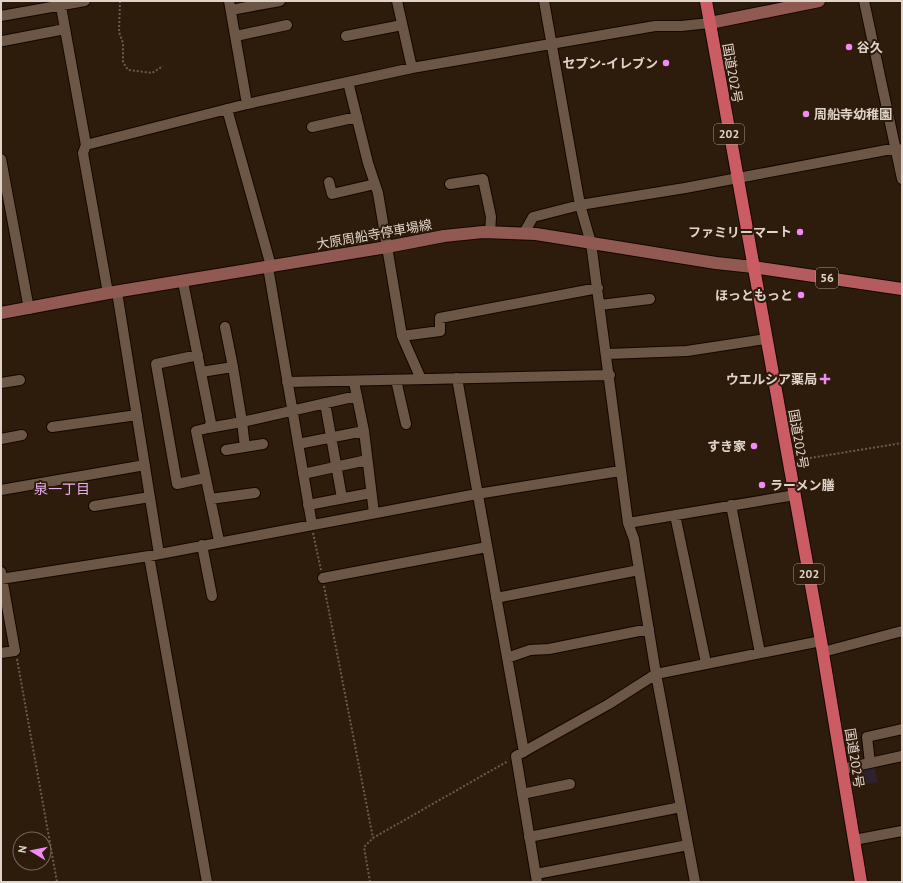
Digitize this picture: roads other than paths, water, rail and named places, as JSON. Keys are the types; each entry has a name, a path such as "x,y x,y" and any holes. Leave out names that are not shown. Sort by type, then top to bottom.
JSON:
{"highway":[{"name":"国道202号","path":"706,1 822,646 861,882"}],"main road":[{"path":"710,23 818,1"},
{"name":"大原周船寺停車場線","path":"1,313 444,236 490,232 524,233 716,263 753,267"},
{"name":"56","path":"753,267 902,289"}],"street":[{"path":"1,16 60,3 85,1"},
{"path":"247,104 230,5 280,1"},
{"path":"397,1 412,68"},
{"path":"544,1 550,43 580,205 591,243 610,375 620,471 628,523 634,539 656,674 695,882"},
{"path":"864,1 897,148 902,179"},
{"path":"60,3 86,145 83,153 137,416 150,497 154,555 207,882"},
{"path":"86,145 247,104 412,68 655,26 680,26 710,23"},
{"path":"236,36 287,25"},
{"path":"346,36 402,25"},
{"path":"3,41 65,29"},
{"path":"348,82 368,163 375,184 402,336 421,379"},
{"path":"227,109 270,266 287,382 312,525"},
{"path":"312,127 357,117"},
{"path":"524,233 533,217 580,205 737,178 897,148"},
{"path":"1,159 29,308"},
{"path":"450,184 483,179 491,217 490,232"},
{"path":"329,182 332,194 375,184"},
{"path":"183,282 211,423 208,428"},
{"path":"402,336 440,331 440,318 598,288"},
{"path":"600,305 650,299"},
{"path":"225,327 233,367 245,447"},
{"path":"607,354 688,351 766,339"},
{"path":"198,355 156,364 177,484 206,478"},
{"path":"201,372 233,367"},
{"path":"287,382 354,382 610,375"},
{"path":"457,378 507,658 520,754 522,794 536,878 688,845"},
{"path":"1,383 20,380"},
{"path":"396,380 406,424"},
{"path":"354,382 364,431 374,514"},
{"path":"219,541 196,432 208,428 242,422 357,396"},
{"path":"325,403 342,498"},
{"path":"52,427 137,416"},
{"path":"298,444 364,431"},
{"path":"1,439 22,435"},
{"path":"226,450 263,444"},
{"path":"303,474 367,460"},
{"path":"1,490 145,465"},
{"path":"1,653 15,651 1,577 154,555 219,541 478,494 620,471"},
{"path":"210,500 255,493"},
{"path":"308,504 371,493"},
{"path":"628,523 795,495"},
{"path":"94,506 150,497"},
{"path":"731,505 760,652"},
{"path":"675,515 706,664"},
{"path":"202,545 212,596"},
{"path":"323,578 487,547"},
{"path":"496,598 639,570"},
{"path":"507,658 530,650 549,649 649,629"},
{"path":"520,754 609,704 656,674 760,652 822,646 902,631"},
{"path":"870,763 867,737 902,729"},
{"path":"842,769 902,756"},
{"path":"522,794 570,784"},
{"path":"529,837 681,807"},
{"path":"854,840 902,831"}],"place":[{"name":"谷久","path":"849,47"},
{"name":"セブン-イレブン","path":"666,63"},
{"name":"周船寺幼稚園","path":"806,114"},
{"name":"ファミリーマート","path":"800,232"},
{"name":"ほっともっと","path":"801,295"},
{"name":"ウエルシア薬局","path":"825,379"},
{"name":"すき家","path":"754,446"},
{"name":"ラーメン膳","path":"762,485"}],"district":[{"name":"泉一丁目","path":"62,489"}]}
